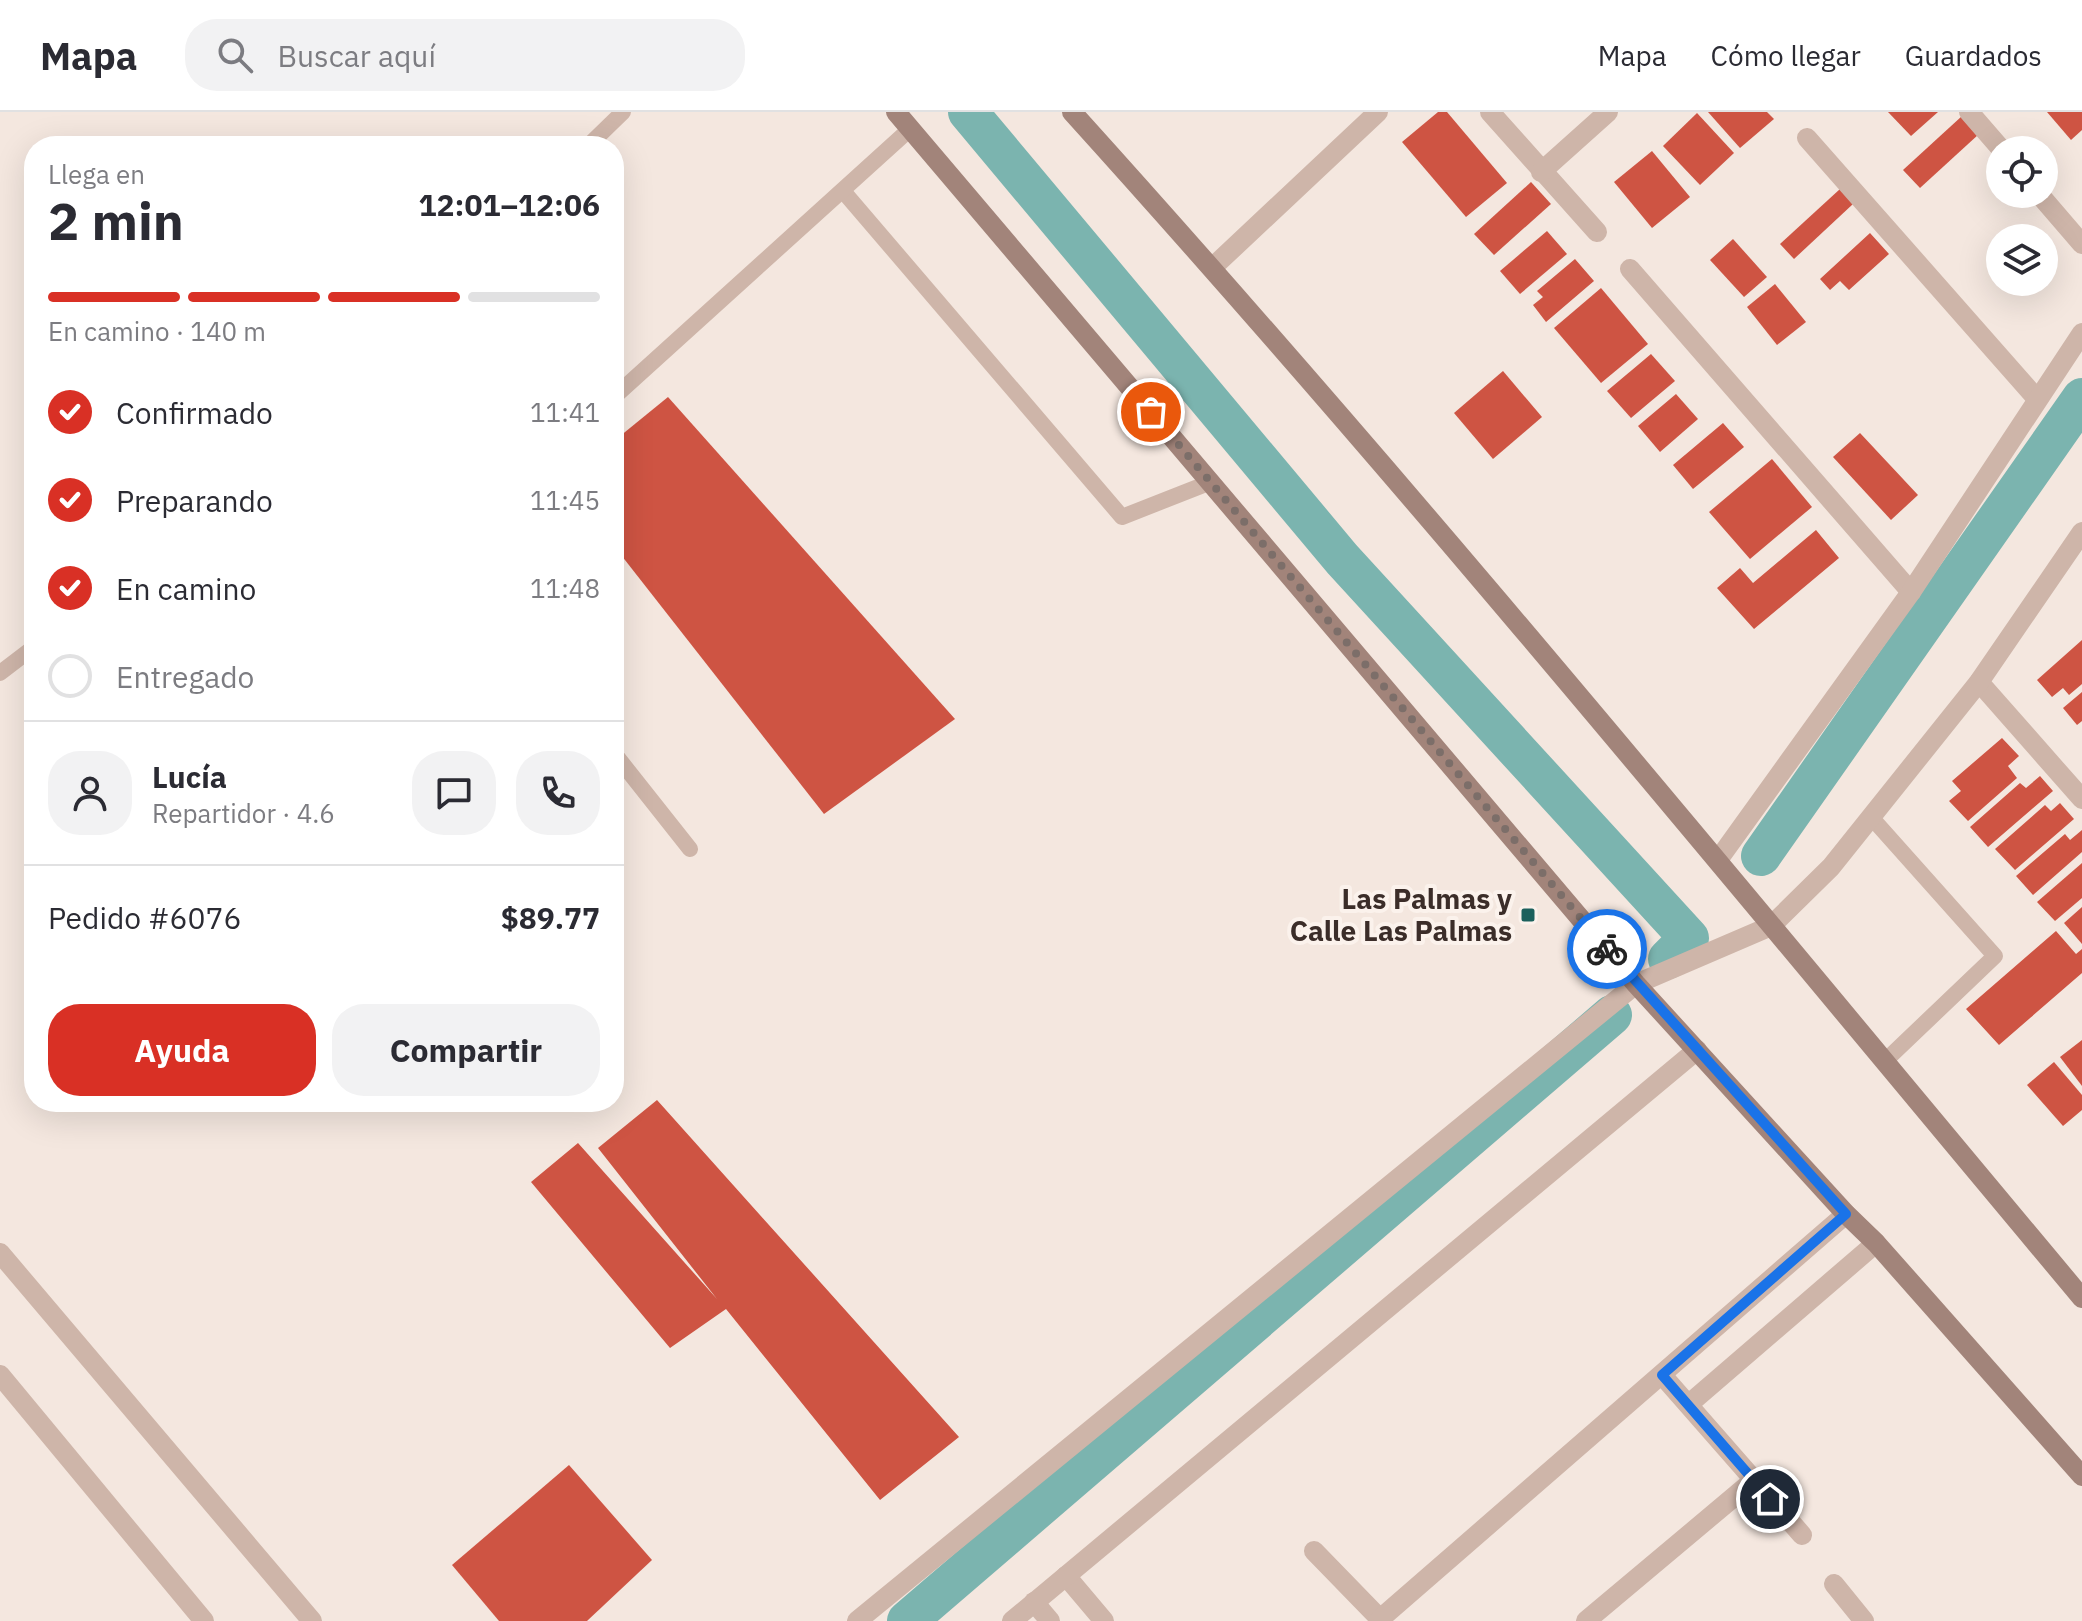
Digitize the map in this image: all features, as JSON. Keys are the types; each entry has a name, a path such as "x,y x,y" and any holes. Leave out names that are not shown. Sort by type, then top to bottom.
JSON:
{"street":[{"path":"896,112 1636,984 1876,1243 2082,1476"},
{"path":"1072,112 1213,267 1718,860 2082,1298"},
{"path":"1213,267 1378,112"},
{"path":"1490,112 1597,232"},
{"path":"1541,172 1608,112"},
{"path":"1969,112 1990,136"},
{"path":"1807,138 2037,399"},
{"path":"2051,208 2082,244"},
{"path":"1630,269 1911,592"},
{"path":"1718,860 1911,592 2082,333"},
{"path":"857,1621 1636,984 1771,926 1831,867 1979,682 2082,532"},
{"path":"1979,682 2082,799"},
{"path":"1012,1621 1697,1050"},
{"path":"1314,1551 1381,1620 1846,1214"},
{"path":"1689,1404 1876,1243"},
{"path":"0,1253 312,1621"},
{"path":"0,1375 204,1621"},
{"path":"1662,1375 1802,1535"},
{"path":"1586,1621 1754,1480"},
{"path":"1066,1576 1104,1621"},
{"path":"1834,1584 1864,1621"},
{"path":"1034,1602 1050,1621"}],"lane":[{"path":"598,136 623,112"},
{"path":"624,388 910,129"},
{"path":"843,191 1122,517 1211,482"},
{"path":"0,673 24,655"},
{"path":"624,766 690,849"},
{"path":"1871,817 1995,956 1884,1062"}],"building":[{"path":"1438,112 1447,112 1507,183 1466,217 1402,142"},
{"path":"1708,112 1767,112 1774,119 1740,148"},
{"path":"1888,112 1938,112 1911,136"},
{"path":"2047,112 2082,112 2082,130 2071,140"},
{"path":"1697,113 1734,153 1700,185 1663,146"},
{"path":"1962,116 1979,134 1920,188 1903,170"},
{"path":"1652,151 1690,197 1652,228 1614,182"},
{"path":"1531,182 1551,204 1494,255 1474,234"},
{"path":"1840,189 1853,204 1794,259 1780,244"},
{"path":"1547,231 1567,254 1520,294 1500,271"},
{"path":"1870,233 1889,254 1849,290 1840,281 1830,290 1820,279"},
{"path":"1733,239 1767,277 1744,297 1710,260"},
{"path":"1575,259 1594,281 1546,322 1533,305 1543,297 1537,291"},
{"path":"1775,284 1806,322 1777,345 1747,307"},
{"path":"1601,288 1648,344 1601,383 1554,328"},
{"path":"1651,354 1675,381 1631,418 1607,391"},
{"path":"1503,371 1542,417 1493,459 1454,413"},
{"path":"1676,394 1698,419 1660,452 1638,426"},
{"path":"668,397 955,719 824,814 624,559 624,433"},
{"path":"1723,423 1744,447 1693,489 1673,465"},
{"path":"1860,433 1918,495 1891,520 1833,457"},
{"path":"1772,459 1812,507 1750,559 1709,512"},
{"path":"1816,530 1839,558 1754,629 1717,588 1740,568 1753,583"},
{"path":"2082,640 2082,684 2069,695 2063,688 2052,697 2037,680"},
{"path":"2082,692 2082,721 2077,725 2063,708"},
{"path":"2002,738 2019,756 2008,766 2017,778 1968,821 1949,801 1961,791 1952,781"},
{"path":"2040,776 2053,791 1988,847 1970,827 2020,783 2026,788"},
{"path":"2060,803 2074,819 2015,870 1995,849 2045,805 2051,811"},
{"path":"2082,830 2082,852 2033,895 2016,876 2065,834 2070,840"},
{"path":"2082,863 2082,898 2055,921 2037,902"},
{"path":"2082,907 2082,944 2064,923"},
{"path":"2056,931 2076,954 2082,949 2082,973 1999,1045 1966,1009"},
{"path":"2082,1040 2082,1086 2060,1057"},
{"path":"2054,1062 2082,1095 2082,1110 2063,1126 2027,1085"},
{"path":"657,1100 959,1437 880,1500 726,1309 670,1348 531,1182 578,1143 717,1299 598,1148"},
{"path":"569,1465 652,1560 587,1621 499,1621 452,1565"}],"waterway":[{"path":"968,112 1342,559 1689,938 1668,959"},
{"path":"1761,856 2082,398"},
{"path":"907,1621 1612,1015"}],"way so far":[{"path":"1151,412 1607,949"}],"place":[{"name":"Las Palmas y Calle Las Palmas","path":"1528,915"}],"route":[{"path":"1607,949 1846,1214 1662,1375 1770,1499"}]}
